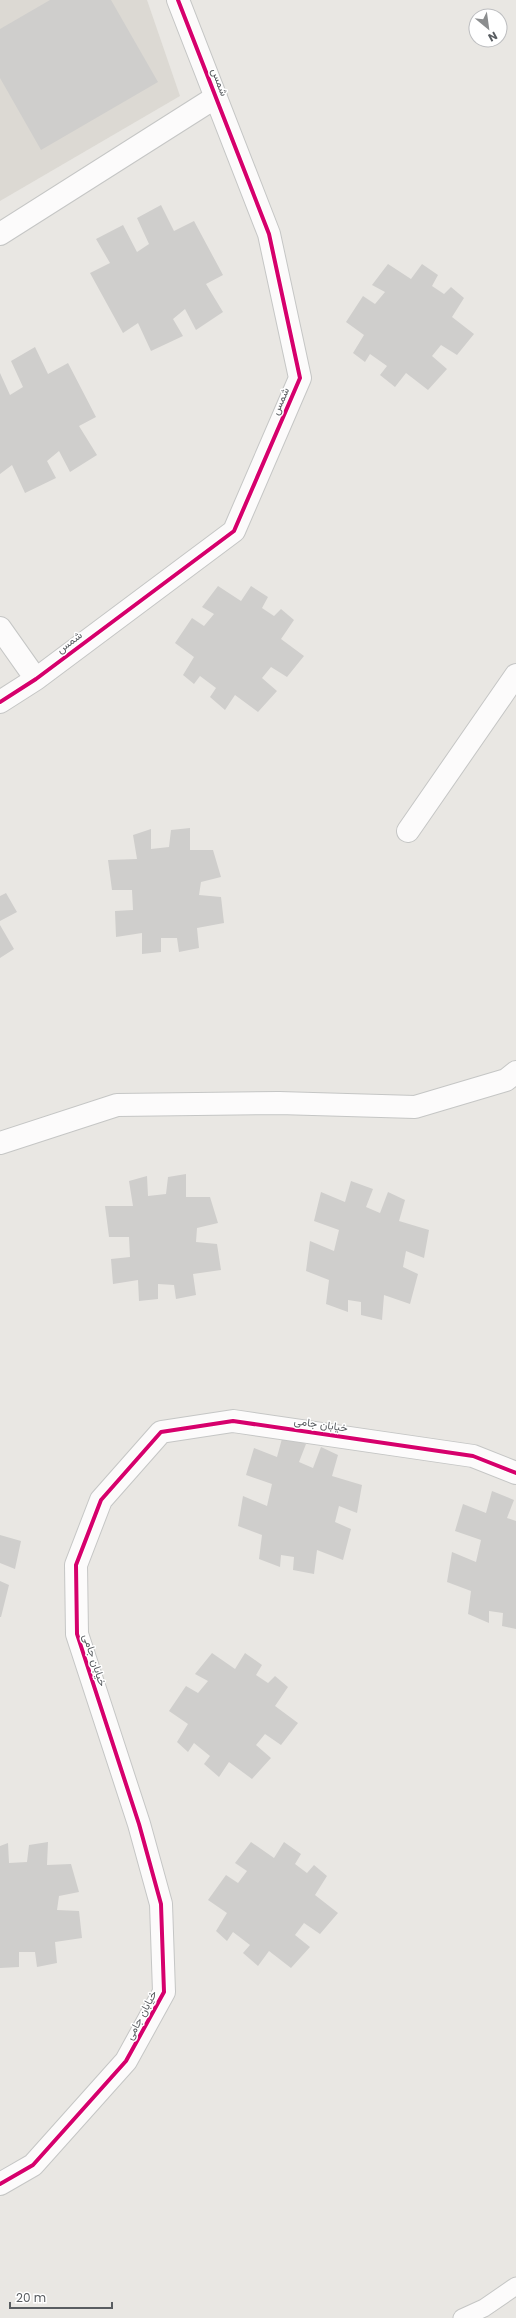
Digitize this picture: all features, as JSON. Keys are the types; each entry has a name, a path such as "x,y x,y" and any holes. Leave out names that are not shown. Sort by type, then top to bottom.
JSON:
{"street":[{"name":"شمس","path":"0,702 36,679 234,531 300,378 269,234 178,0"},
{"path":"0,234 216,97"},
{"path":"0,628 36,679"},
{"path":"408,831 516,675"},
{"path":"0,1143 117,1104 279,1103 415,1107 506,1080 516,1072"},
{"name":"خیابان جامی","path":"0,2184 33,2165 126,2061 164,1992 161,1904 139,1824 77,1634 76,1565 101,1500 161,1432 233,1420 473,1456 516,1473"}],"lane":[{"path":"462,2318 484,2308 516,2286"}],"shaded area":[{"path":"0,0 147,0 180,96 0,201"}],"building":[{"path":"50,0 111,0 158,82 41,150 0,78 0,29"},
{"path":"161,205 174,231 194,221 223,275 206,284 223,312 196,330 185,309 173,319 183,336 151,351 138,323 123,333 90,273 110,263 96,239 123,225 137,252 149,244 137,218"},
{"path":"388,264 411,279 422,264 438,275 432,286 444,294 451,287 464,298 452,317 474,334 457,355 441,345 432,356 447,369 428,390 406,373 395,387 380,375 387,366 370,354 365,362 353,353 364,335 346,322 363,296 375,304 385,292 372,285"},
{"path":"35,347 48,374 68,363 96,417 79,426 97,455 70,472 59,451 47,461 56,478 25,493 12,465 0,474 0,373 10,395 23,387 11,361"},
{"path":"218,586 241,601 251,586 268,597 262,608 274,616 281,609 294,620 281,639 304,656 287,677 271,667 262,678 277,691 258,712 235,695 225,710 210,697 216,688 200,676 194,684 183,675 194,657 175,643 192,618 204,626 214,614 202,607"},
{"path":"190,828 190,850 213,850 221,877 201,882 199,895 221,897 224,923 197,928 199,948 179,952 177,938 161,938 161,952 142,954 142,933 116,937 115,911 133,910 132,890 112,890 108,860 137,859 133,835 151,829 151,849 169,847 171,830"},
{"path":"6,893 17,912 0,921 0,896"},
{"path":"0,925 14,949 0,958"},
{"path":"186,1174 186,1197 210,1197 218,1223 197,1228 196,1242 217,1244 221,1270 193,1274 196,1295 176,1299 174,1285 158,1284 158,1299 139,1301 138,1280 113,1284 111,1259 130,1257 129,1237 109,1237 105,1206 133,1206 129,1181 147,1176 148,1196 166,1194 168,1177"},
{"path":"351,1181 373,1189 366,1207 380,1213 388,1192 405,1200 399,1221 429,1230 424,1258 406,1251 403,1267 418,1274 410,1304 384,1295 382,1320 361,1315 361,1302 348,1300 348,1312 326,1304 329,1280 306,1271 310,1241 334,1251 339,1230 314,1221 321,1192 345,1202"},
{"path":"283,1435 306,1444 299,1462 313,1468 321,1447 338,1455 332,1476 362,1485 357,1513 339,1506 335,1522 351,1529 343,1560 317,1550 314,1574 293,1570 294,1557 281,1555 280,1567 259,1559 262,1535 238,1526 243,1496 267,1506 272,1484 246,1475 254,1448 277,1457"},
{"path":"492,1491 514,1500 507,1518 516,1521 516,1629 502,1626 503,1613 489,1611 489,1623 468,1614 471,1591 447,1582 452,1552 476,1562 481,1540 455,1531 463,1504 486,1513"},
{"path":"0,1535 21,1541 15,1569 0,1563"},
{"path":"0,1581 9,1585 1,1617 0,1617"},
{"path":"212,1653 235,1669 245,1653 262,1665 256,1675 268,1683 275,1676 288,1687 275,1706 298,1723 281,1745 265,1734 256,1745 271,1758 252,1779 229,1762 219,1777 204,1764 210,1756 194,1743 188,1752 177,1742 188,1724 169,1711 186,1686 198,1693 208,1681 195,1674"},
{"path":"48,1842 47,1865 71,1864 79,1892 59,1896 57,1910 79,1911 82,1938 55,1942 57,1963 37,1967 35,1952 19,1952 19,1967 0,1968 0,1846 8,1843 9,1863 27,1862 29,1845"},
{"path":"251,1842 274,1858 284,1842 301,1854 295,1864 307,1873 314,1865 327,1876 315,1895 338,1913 320,1934 304,1923 295,1935 310,1947 291,1968 269,1951 258,1966 243,1953 250,1945 233,1932 227,1941 216,1931 227,1913 208,1900 226,1875 238,1883 247,1871 235,1863"}],"cycle path":[{"path":"0,702 36,679 234,531 300,378 269,234 178,0"},
{"path":"0,2184 33,2165 126,2061 164,1992 161,1904 139,1824 77,1634 76,1565 101,1500 161,1432 233,1421 473,1456 516,1473"}]}
